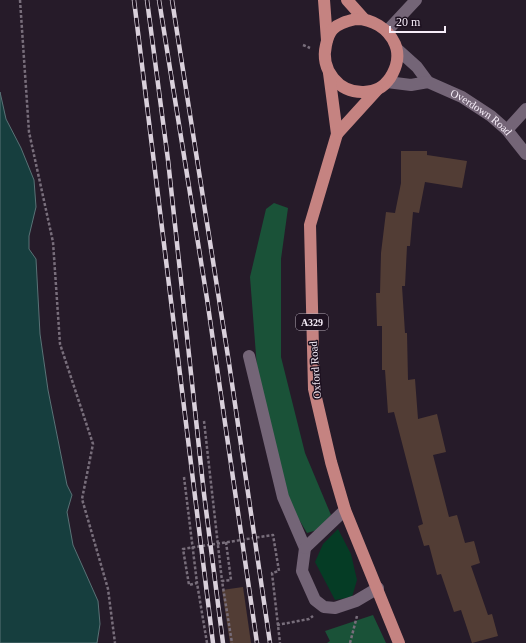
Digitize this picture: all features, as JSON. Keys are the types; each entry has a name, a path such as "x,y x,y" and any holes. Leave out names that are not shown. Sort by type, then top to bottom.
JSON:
{"main road":[{"path":"324,0 327,40 324,56 329,73 337,83 347,89 360,92 377,90 387,82 396,68 398,59 397,49 387,31 364,19 347,0"},
{"path":"327,40 334,29 341,24 356,19 364,19"},
{"name":"Oxford Road","path":"329,73 337,134 310,225 314,389 331,462 346,510 399,643"},
{"name":"Oxford Road","path":"337,134 377,90"}],"street":[{"path":"387,31 416,0"},
{"name":"Overdown Road","path":"397,49 417,67 428,82 462,97 477,106 507,130 526,154"},
{"name":"Overdown Road","path":"387,82 411,84 428,82"},
{"path":"507,130 526,109"},
{"path":"249,356 283,497 305,548 302,572 315,600 329,607 362,598 378,588"},
{"path":"305,548 346,510"}],"path":[{"path":"20,0 30,132 53,242 60,344 93,444 82,499 108,589 115,643"},
{"path":"204,421 222,581 232,643"},
{"path":"184,477 197,583 207,643"},
{"path":"197,583 189,586 183,549 273,535 279,571 272,573 280,643"},
{"path":"222,581 232,580 226,542"},
{"path":"350,643 362,598"},
{"path":"277,625 309,619 329,607"}],"green space":[{"path":"274,203 288,208 281,259 281,357 305,453 331,515 317,530 307,533 288,501 257,368 250,277 266,209"},
{"path":"338,529 351,554 357,580 352,597 335,600 315,562 323,544"},
{"path":"373,615 386,643 327,643 330,641 325,631"}],"shaded area":[{"path":"0,92 6,119 21,148 34,180 36,207 29,236 29,249 36,259 40,334 48,390 67,485 72,495 67,512 73,545 98,601 100,624 97,643 0,643"}],"building":[{"path":"401,151 427,151 427,155 467,161 462,188 425,182 419,213 413,212 410,246 407,246 405,286 402,286 405,333 407,333 408,380 415,379 418,419 437,414 446,452 433,455 449,517 457,515 465,543 474,541 480,563 471,566 488,615 492,614 498,636 472,643 461,610 454,612 441,574 437,575 429,545 424,546 418,526 423,524 394,412 388,413 385,370 382,370 382,326 377,326 376,293 380,293 381,253 386,212 395,213 401,183"},
{"path":"243,587 251,643 230,643 222,590"}],"railway":[{"path":"134,0 213,643"},
{"path":"147,0 168,160 204,494 223,643"},
{"path":"159,0 207,299 257,643"},
{"path":"172,0 229,363 270,643"}]}
